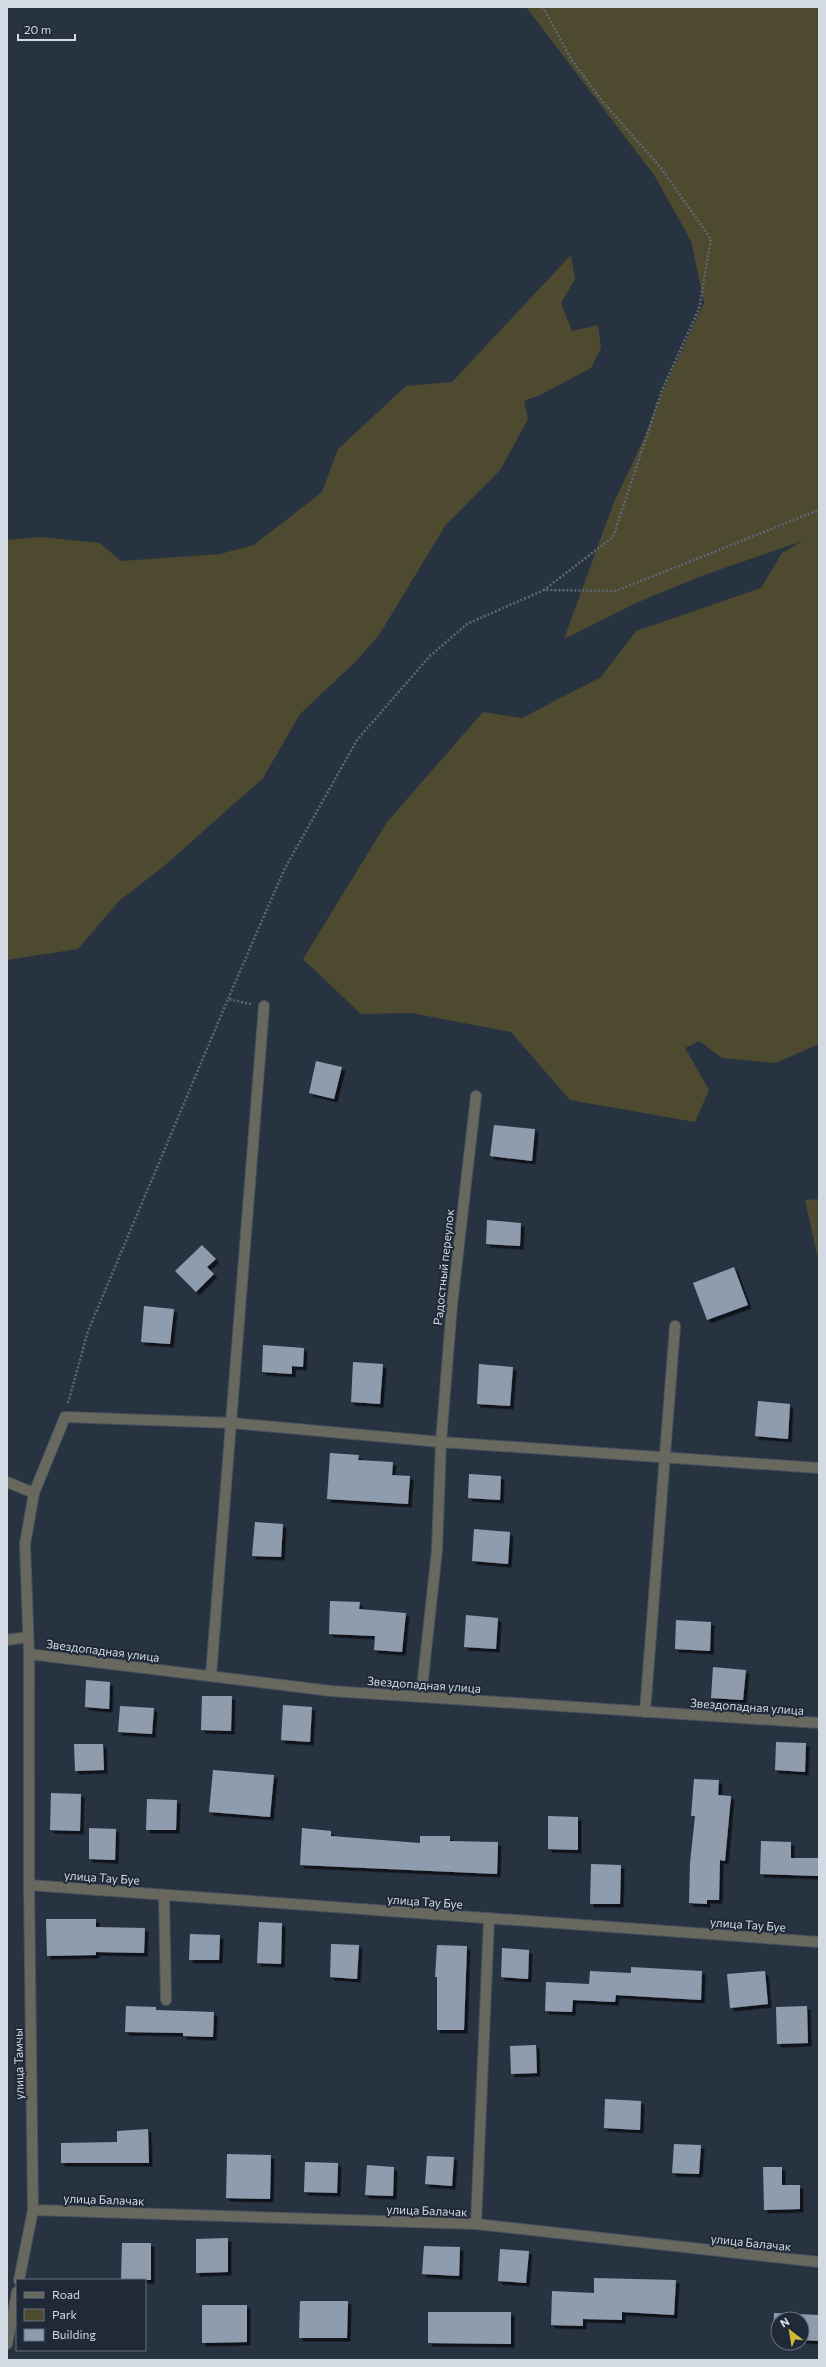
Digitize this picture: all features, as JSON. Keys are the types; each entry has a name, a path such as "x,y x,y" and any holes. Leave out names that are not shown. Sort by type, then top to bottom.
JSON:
{"street":[{"path":"211,1675 264,1006"},
{"name":"Радостный переулок","path":"421,1697 437,1550 441,1442 452,1305 476,1096"},
{"path":"645,1712 675,1326"},
{"path":"64,1417 232,1423 441,1442 819,1468"},
{"name":"улица Тамчы","path":"19,2279 33,2210 29,1885 29,1654 25,1544 34,1493 64,1417"},
{"path":"7,1482 34,1493"},
{"path":"7,1640 28,1637"},
{"name":"Звездопадная улица","path":"29,1654 211,1675 331,1691 819,1723"},
{"name":"улица Тау Буе","path":"29,1885 819,1942"},
{"path":"164,1895 166,2000"},
{"path":"476,2224 489,1919"},
{"name":"улица Балачак","path":"33,2210 476,2224 819,2262"},
{"path":"7,2344 16,2297"}],"path":[{"path":"64,1417 88,1331 228,999 284,870 357,740 430,656 467,624 544,590 613,537 662,390 699,309 710,239 661,168 603,102 571,59 542,7"},
{"path":"544,590 616,591 819,510"},
{"path":"228,999 264,1006"}],"green space":[{"path":"526,7 819,7 819,1044 776,1063 722,1058 699,1041 685,1048 709,1090 695,1122 570,1100 511,1032 411,1013 361,1014 303,959 387,822 483,712 522,718 601,677 636,631 761,588 782,553 802,541 704,575 636,603 564,639 614,502 643,441 663,390 704,303 691,241 654,175"},
{"path":"571,255 575,279 561,303 572,331 598,325 601,348 591,368 540,395 524,401 528,419 501,469 445,526 379,635 354,663 300,714 263,778 164,866 119,901 78,949 7,960 7,540 41,537 100,543 121,561 220,554 254,545 322,492 338,449 406,386 452,382"},
{"path":"819,1199 819,1263 805,1200"}],"building":[{"path":"316,1061 342,1067 334,1099 309,1093"},
{"path":"494,1125 535,1129 532,1161 490,1156"},
{"path":"487,1220 521,1223 520,1246 486,1244"},
{"path":"202,1245 216,1259 207,1267 214,1274 196,1292 175,1271"},
{"path":"734,1267 748,1305 707,1320 693,1283"},
{"path":"144,1306 174,1309 170,1344 141,1342"},
{"path":"263,1345 304,1348 303,1367 292,1366 292,1374 262,1372"},
{"path":"353,1362 383,1364 380,1404 351,1402"},
{"path":"479,1364 513,1367 510,1406 477,1404"},
{"path":"758,1401 790,1404 788,1439 755,1436"},
{"path":"330,1453 359,1455 358,1460 393,1462 392,1475 410,1476 408,1504 327,1499"},
{"path":"469,1474 501,1476 500,1500 468,1498"},
{"path":"255,1522 283,1524 281,1557 252,1556"},
{"path":"474,1529 510,1532 508,1564 472,1561"},
{"path":"330,1601 360,1602 359,1609 406,1613 402,1652 374,1650 375,1636 329,1634"},
{"path":"466,1615 498,1618 496,1649 464,1647"},
{"path":"676,1620 711,1622 710,1651 675,1649"},
{"path":"713,1667 746,1670 743,1700 711,1698"},
{"path":"86,1680 110,1682 109,1709 85,1707"},
{"path":"202,1696 232,1696 231,1731 201,1730"},
{"path":"283,1705 312,1707 310,1742 281,1740"},
{"path":"120,1706 154,1708 152,1734 118,1732"},
{"path":"776,1742 806,1743 805,1772 775,1770"},
{"path":"74,1744 103,1744 104,1770 75,1771"},
{"path":"213,1770 274,1775 270,1817 209,1812"},
{"path":"694,1779 719,1780 718,1795 731,1796 725,1861 720,1860 719,1900 707,1900 707,1904 689,1903 690,1863 695,1816 691,1816"},
{"path":"51,1793 81,1794 80,1831 50,1830"},
{"path":"147,1799 177,1800 176,1830 146,1830"},
{"path":"548,1816 578,1817 578,1850 548,1849"},
{"path":"89,1828 116,1829 115,1860 89,1859"},
{"path":"302,1828 331,1831 331,1836 420,1843 420,1836 450,1836 450,1841 498,1842 497,1874 300,1865"},
{"path":"761,1841 791,1842 791,1858 819,1858 819,1876 760,1874"},
{"path":"591,1864 621,1865 620,1904 590,1904"},
{"path":"46,1919 96,1919 96,1927 145,1928 144,1953 96,1952 96,1955 47,1956"},
{"path":"259,1922 282,1923 281,1964 257,1963"},
{"path":"190,1934 220,1935 219,1960 189,1960"},
{"path":"331,1944 359,1945 357,1979 330,1977"},
{"path":"437,1945 467,1946 464,2030 437,2030 437,1977 435,1977"},
{"path":"502,1948 529,1950 528,1979 501,1977"},
{"path":"631,1967 702,1971 701,2000 616,1995 615,2002 573,2000 572,2012 545,2011 546,1982 589,1984 590,1971 631,1973"},
{"path":"765,1971 768,2004 730,2008 727,1974"},
{"path":"126,2006 156,2007 156,2010 214,2012 213,2037 183,2036 183,2033 125,2032"},
{"path":"807,2006 808,2043 777,2044 776,2007"},
{"path":"536,2045 537,2073 511,2074 510,2046"},
{"path":"605,2099 641,2101 640,2130 604,2128"},
{"path":"148,2129 149,2163 61,2163 61,2143 117,2142 117,2131"},
{"path":"674,2144 701,2145 699,2174 672,2173"},
{"path":"227,2154 271,2155 270,2199 226,2198"},
{"path":"427,2156 454,2157 452,2186 425,2184"},
{"path":"305,2162 338,2163 337,2193 304,2192"},
{"path":"367,2165 394,2167 393,2196 365,2195"},
{"path":"763,2167 782,2167 782,2185 800,2185 800,2209 764,2210"},
{"path":"228,2238 228,2272 196,2273 196,2239"},
{"path":"122,2243 151,2243 151,2280 121,2279"},
{"path":"424,2246 460,2247 459,2276 422,2274"},
{"path":"500,2249 529,2251 526,2283 498,2281"},
{"path":"594,2278 676,2280 674,2315 622,2312 622,2320 583,2319 583,2326 551,2325 552,2291 594,2293"},
{"path":"300,2301 348,2301 347,2338 299,2338"},
{"path":"202,2305 247,2305 247,2342 202,2343"},
{"path":"428,2312 511,2312 511,2344 428,2343"},
{"path":"810,2315 819,2315 819,2341 810,2340"}]}
